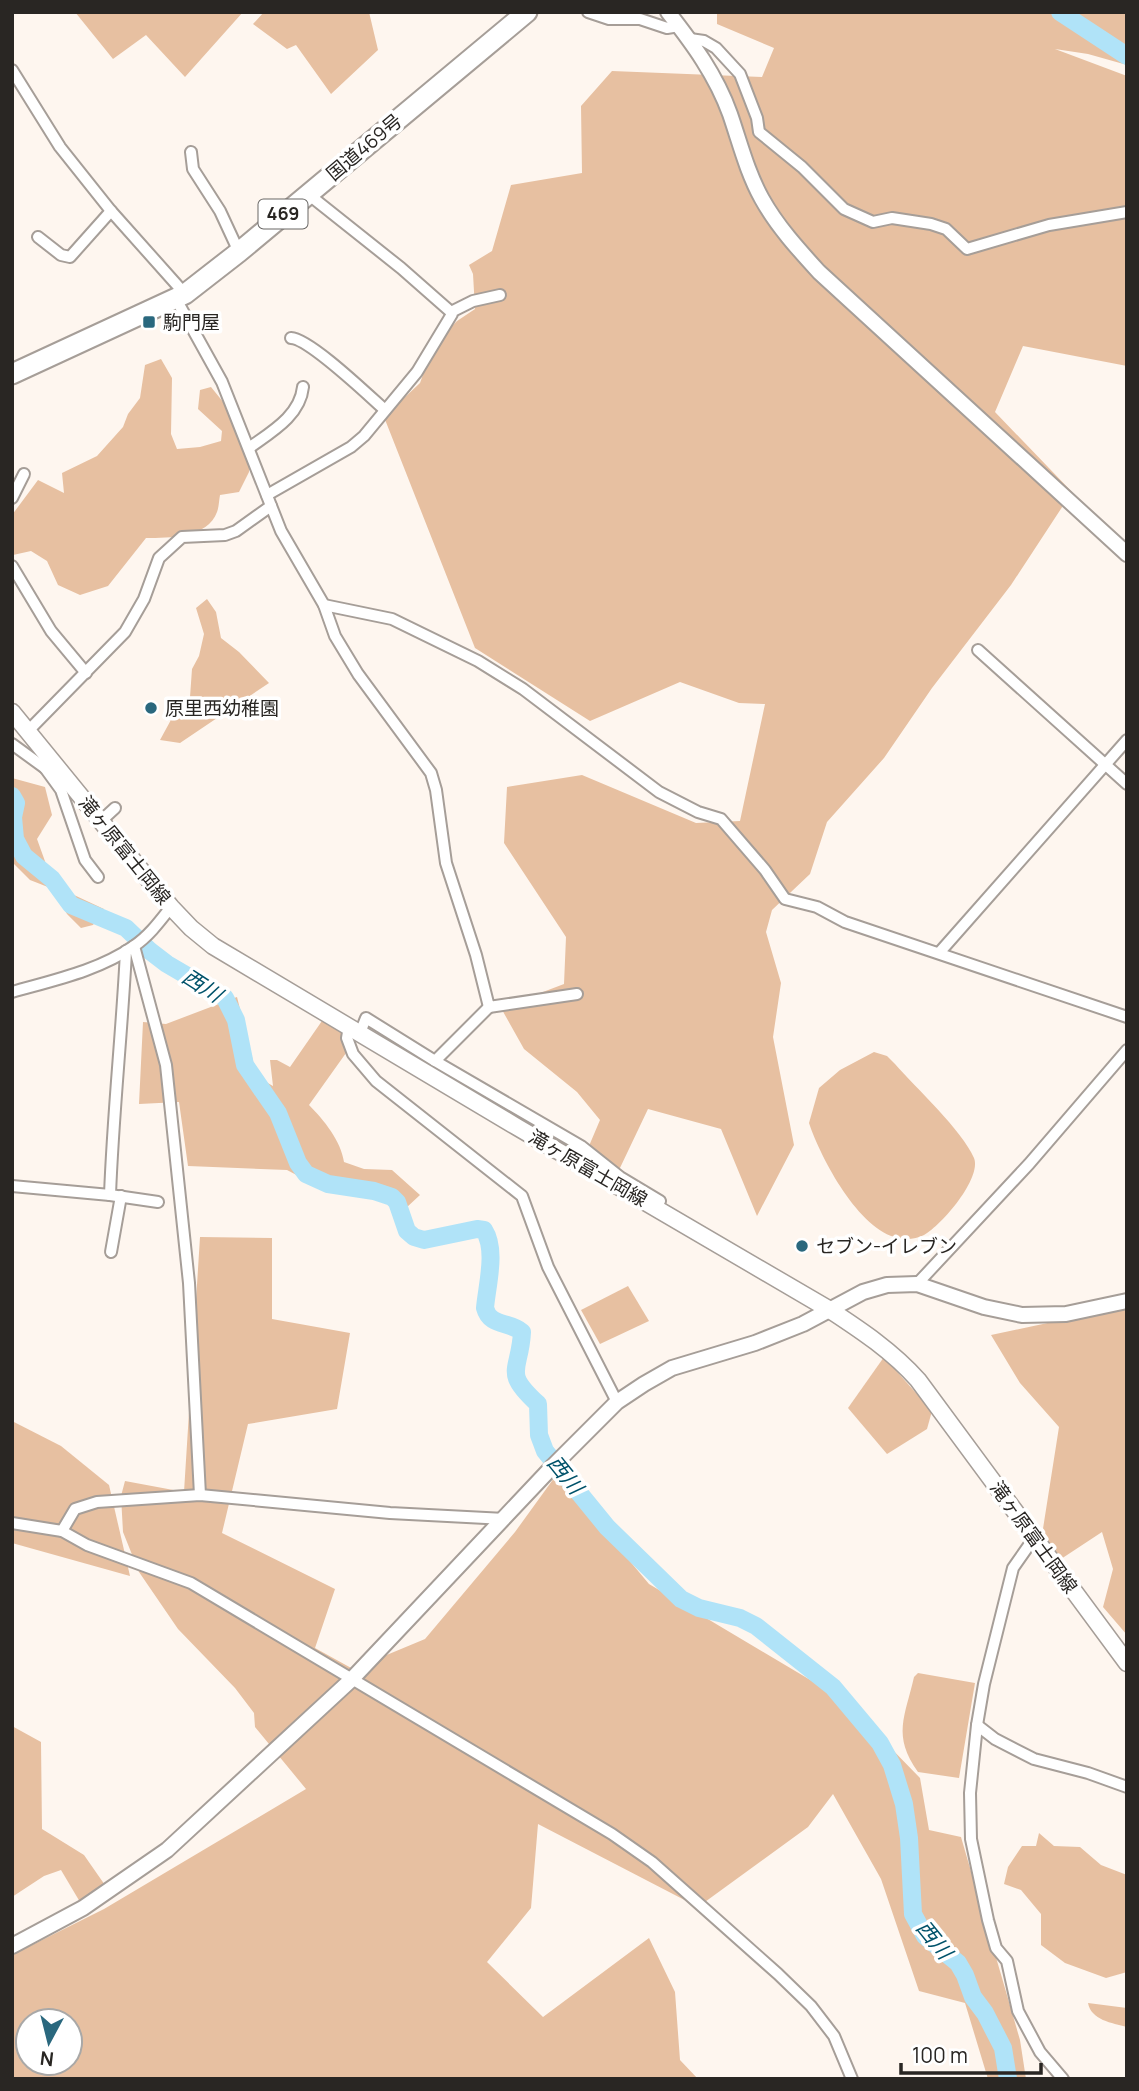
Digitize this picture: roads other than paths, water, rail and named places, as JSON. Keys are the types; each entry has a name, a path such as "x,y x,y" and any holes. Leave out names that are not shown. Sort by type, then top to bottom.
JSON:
{"highway":[{"name":"国道469号","path":"12,374 181,296 527,12"}],"main road":[{"name":"滝ヶ原富士岡線","path":"12,712 28,731 49,765 102,820 171,907 213,946 871,1336 918,1380 1127,1663"}],"street":[{"path":"589,12 609,19 640,19 667,28 679,26"},
{"path":"668,12 710,69 730,113 742,156 762,199 783,232 819,272 1127,554"},
{"path":"690,39 704,40 716,48 740,74 757,118 759,132 765,139 802,167 844,209 873,222 892,218 931,224 946,229 967,249 1049,225 1127,212"},
{"path":"14,77 61,147 181,296 222,382 281,531 324,605 335,636 358,674 431,773 436,790 446,863 476,955 489,1007"},
{"path":"191,152 193,169 220,211 239,251"},
{"path":"308,194 401,268 451,312"},
{"path":"38,237 61,255 70,257 111,211"},
{"path":"28,731 125,632 144,599 159,558 183,537 225,535 236,531 269,500 351,447 364,436 417,373 451,312 473,301 500,295"},
{"path":"291,338 297,338 312,347 385,410"},
{"path":"249,449 294,412 302,401 303,387"},
{"path":"12,498 24,474"},
{"path":"12,566 51,631 86,673"},
{"path":"324,605 393,619 478,661 523,689 659,792 698,812 721,819 743,842 785,899 817,907 845,922 1127,1017"},
{"path":"978,650 1127,784"},
{"path":"939,953 1127,740"},
{"path":"12,744 49,765 61,790 85,860 98,877"},
{"path":"102,820 115,808"},
{"path":"12,992 84,972 130,948 147,934 171,907"},
{"path":"111,1252 116,1196 113,1116 130,948"},
{"path":"130,948 166,1065 190,1283 200,1494"},
{"path":"435,1061 489,1007 577,994"},
{"path":"617,1402 548,1266 522,1196 376,1081 353,1054 347,1038 366,1017 435,1061 581,1146 620,1177 660,1201"},
{"path":"917,1284 1029,1164 1127,1050"},
{"path":"12,1186 158,1202"},
{"path":"12,1946 83,1908 167,1850 351,1680 617,1402 672,1368 755,1343 803,1324 863,1292 887,1285 917,1284 984,1307 1023,1315 1066,1314 1127,1301"},
{"path":"62,1531 75,1509 97,1502 200,1494 390,1513 505,1519"},
{"path":"12,1523 62,1531 87,1545 191,1583 612,1834 649,1860 811,2006 834,2036 852,2079"},
{"path":"1034,1538 1013,1568 984,1684 970,1793 971,1839 985,1908 996,1948 1007,1961 1018,2011 1040,2052 1063,2079"},
{"path":"977,1725 995,1739 1034,1759 1088,1773 1127,1787"}],"waterway":[{"path":"1060,12 1127,56"},
{"name":"西川","path":"12,796 16,803 13,817 15,839 24,856 52,879 71,905 126,928 167,964 225,998 236,1020 245,1065 278,1113 298,1163 306,1174 328,1184 374,1191 392,1197 397,1202 407,1231 414,1237 424,1240 477,1229 484,1230 491,1257 485,1308 495,1321 522,1332 517,1377 538,1404 539,1435 545,1451 607,1527 681,1599 699,1608 740,1618 756,1626 833,1687 880,1743 892,1765 904,1804 909,1838 913,1914 925,1936 958,1963 965,1975 973,1997 985,2013 1003,2048 1008,2079"}],"place":[{"name":"駒門屋","path":"149,322"},
{"name":"原里西幼稚園","path":"151,708"},
{"name":"セブン-イレブン","path":"802,1246"}]}
